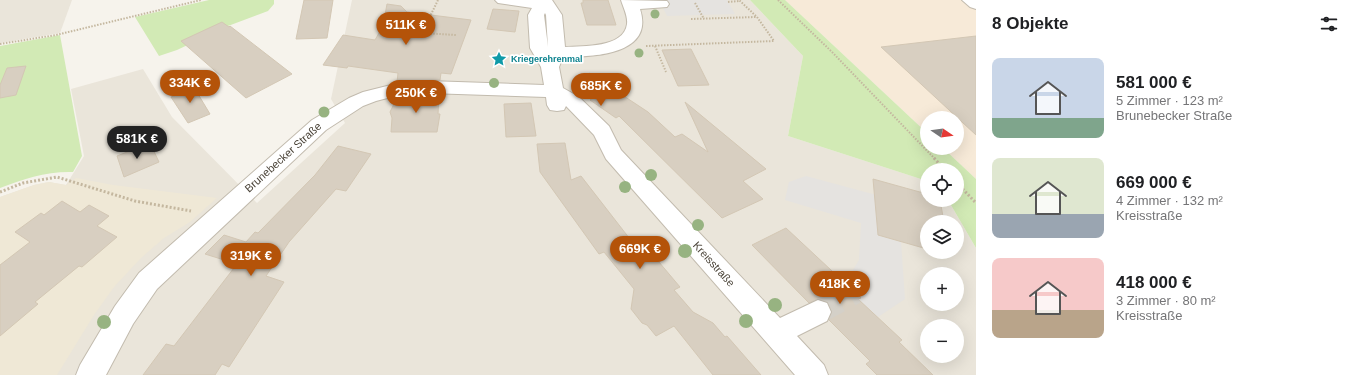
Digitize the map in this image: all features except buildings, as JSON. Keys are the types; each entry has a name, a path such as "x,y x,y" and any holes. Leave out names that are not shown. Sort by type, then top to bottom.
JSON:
{"street":[{"path":"503,0 545,3"},
{"path":"970,0 976,4"},
{"path":"545,3 536,15 540,52 554,59 600,50 621,44 631,35 634,30 634,16 629,3 661,4"},
{"name":"Kreisstraße","path":"545,3 554,15 555,91 557,107 591,142 613,154 814,375"},
{"name":"Brunebecker Straße","path":"90,375 124,315 143,287 214,219 319,125 343,109 370,96 399,89 428,87 555,91"},
{"path":"777,333 818,312"}],"path":[{"path":"0,44 56,35 201,0"},
{"path":"422,32 438,0"},
{"path":"621,44 632,47 774,41 757,17 739,0 728,2"},
{"path":"778,0 832,52 938,163"},
{"path":"695,3 704,19"},
{"path":"691,19 757,17"},
{"path":"391,27 389,29 456,35"},
{"path":"656,46 666,72"},
{"path":"0,192 23,183 57,177 135,201 184,209 214,219"},
{"path":"964,190 976,203"}],"shaded area":[{"path":"0,0 72,0 60,33 0,43"},
{"path":"352,0 750,0 803,56 788,136 920,179 920,207 952,207 957,215 920,215 920,259 964,259 964,227 976,248 976,375 0,375 0,197 34,185 49,182 66,185 84,156 71,89 143,69 172,117 257,203 345,123 331,99"},
{"path":"659,0 727,0 735,14 667,16"},
{"path":"785,0 976,0 976,179 964,168 964,163 959,163 950,155 964,155 964,111 920,111 920,126"},
{"path":"806,176 943,213 945,215 920,215 920,224 878,235 901,242 905,299 878,317 858,299 861,297 845,283 859,260 861,223 785,200 789,182"},
{"path":"76,178 113,185 217,198 190,222 164,238 141,258 114,287 94,315 57,375 0,375 0,197 34,185 49,182 66,185"}],"green space":[{"path":"209,0 274,0 274,4 268,11 228,26 177,50 159,56 135,17"},
{"path":"750,0 785,0 920,126 920,155 950,155 959,163 920,163 920,179 788,136 803,56"},
{"path":"60,35 82,156 73,172 36,176 0,188 0,46"},
{"path":"964,168 976,179 976,248 964,227 964,215 957,215 952,207 964,207"}],"tunnel":[{"path":"818,312 855,292"}],"place":[{"name":"Kriegerehrenmal","path":"499,59"}]}
